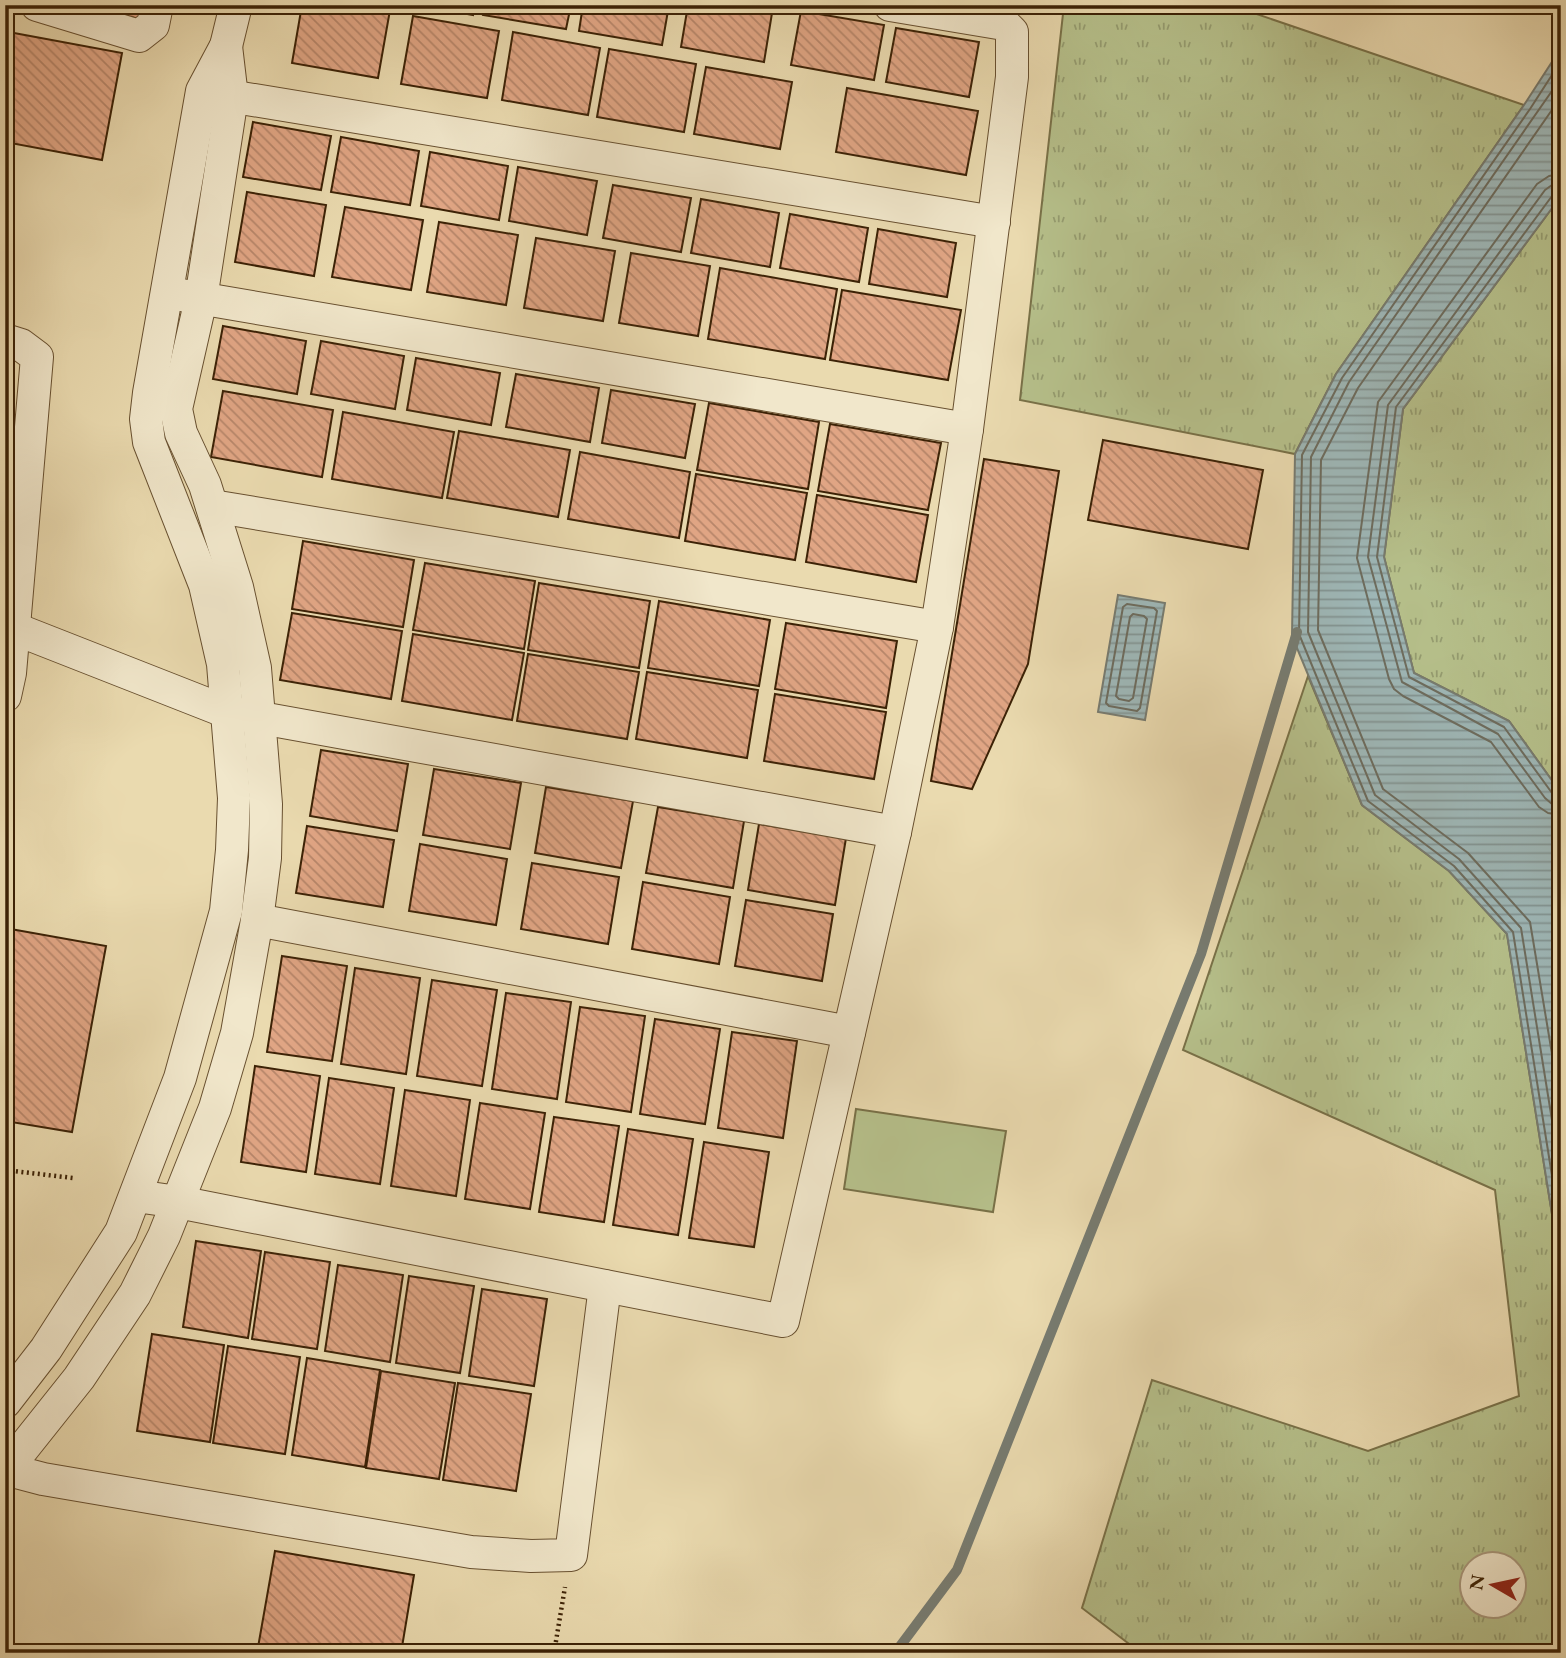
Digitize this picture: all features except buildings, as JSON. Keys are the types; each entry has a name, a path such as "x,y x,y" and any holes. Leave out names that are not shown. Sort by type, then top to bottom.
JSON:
{"street":[{"path":"37,5 139,36 153,25 157,5"},
{"path":"5,1402 46,1349 121,1232 180,1078 226,911 234,798 223,664 205,585 149,442 146,419 166,293 217,94 236,5"},
{"path":"136,1196 783,1321 895,832 937,627 967,429 1013,77 1012,32 1004,24 890,5"},
{"path":"217,94 994,222"},
{"path":"217,94 201,299 176,409 181,433 205,485 237,587 255,668 266,804 265,858 257,920 237,1033 215,1108 178,1202 135,1294 79,1378 6,1470 43,1479 471,1552 531,1556 571,1555 605,1286"},
{"path":"166,293 967,429"},
{"path":"5,340 22,345 37,357 10,673 5,696"},
{"path":"212,506 937,627"},
{"path":"13,628 227,712 895,832"},
{"path":"257,920 849,1032"}],"path":[{"path":"5,1170 73,1178"},
{"path":"554,1653 571,1555"}],"green space":[{"path":"1064,5 1230,5 1524,105 1336,374 1295,454 1020,400"},
{"path":"1561,196 1561,793 1509,721 1414,673 1384,557 1403,409"},
{"path":"1308,676 1362,805 1449,871 1507,934 1561,1270 1561,1653 1141,1653 1082,1608 1152,1380 1368,1451 1519,1396 1495,1190 1183,1050"},
{"path":"856,1109 1006,1131 993,1212 844,1189"}],"water":[{"path":"1561,48 1561,196 1403,409 1384,557 1414,673 1509,721 1561,793 1561,1270 1507,934 1449,871 1362,805 1292,636 1295,454 1336,374"},
{"path":"1118,595 1165,603 1145,720 1098,712"}],"waterway":[{"path":"895,1653 957,1570 1201,954 1297,632"}]}
